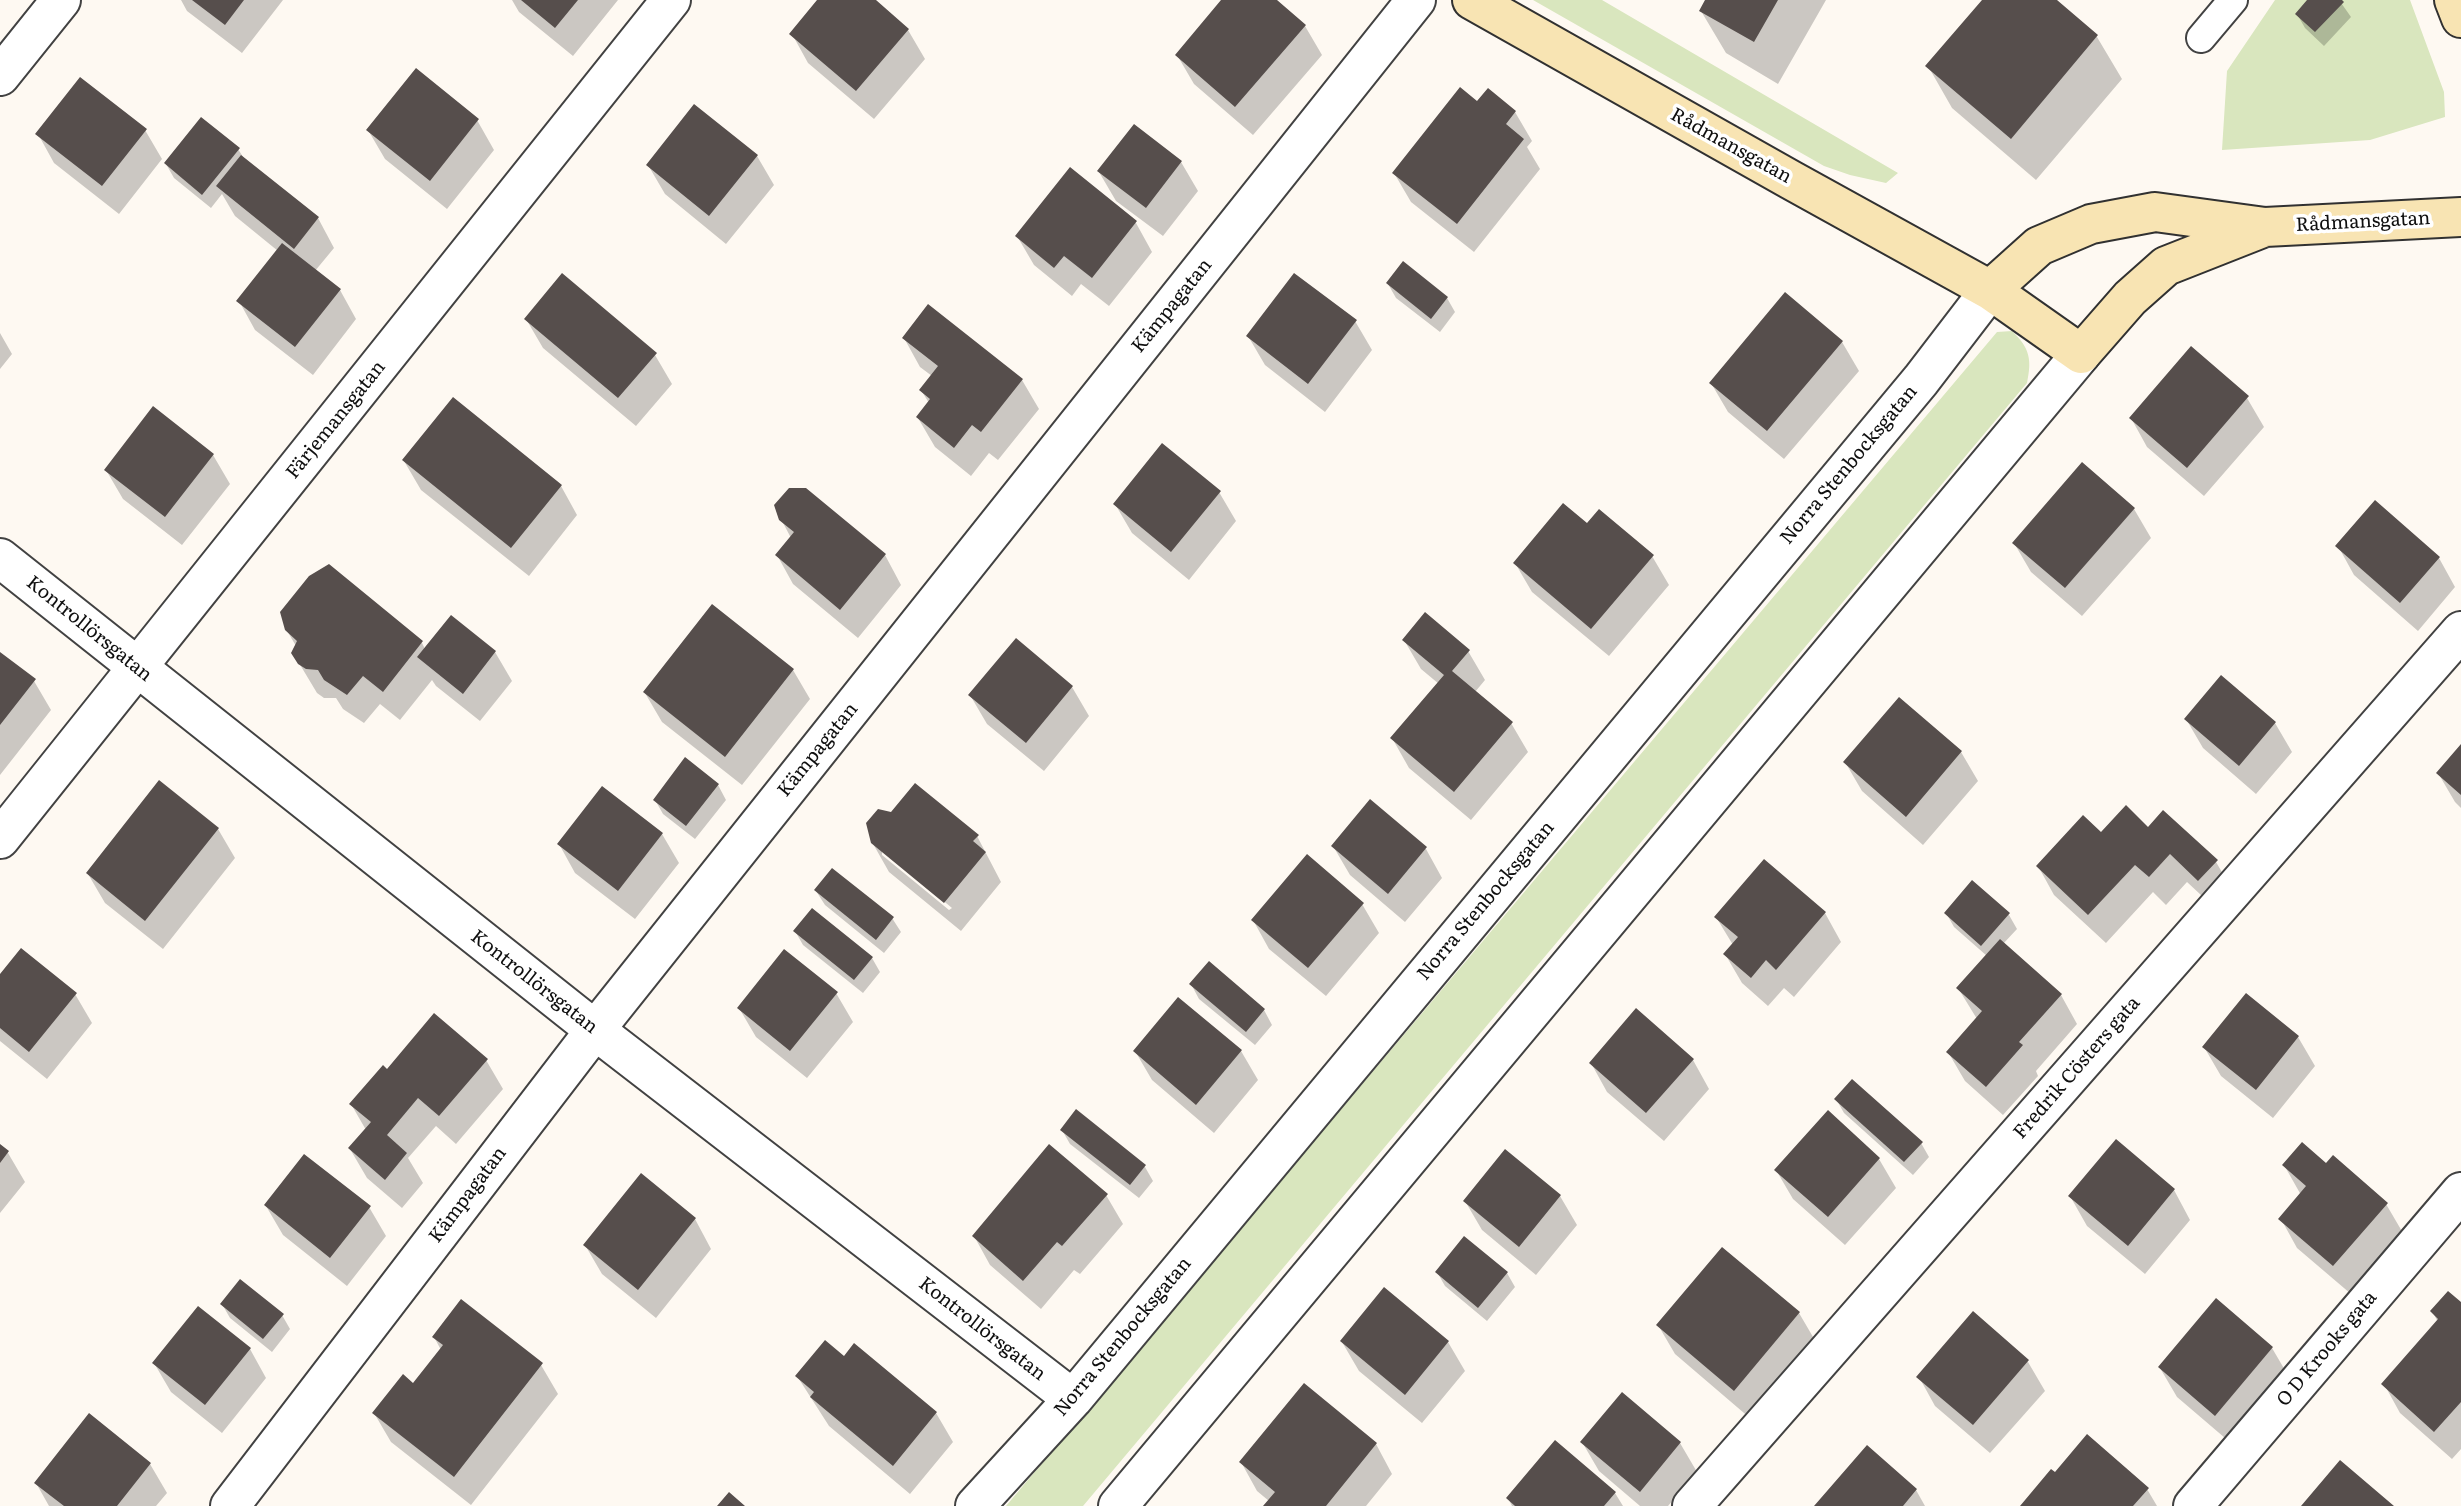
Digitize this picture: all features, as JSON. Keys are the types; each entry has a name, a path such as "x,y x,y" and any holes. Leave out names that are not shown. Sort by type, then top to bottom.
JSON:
{"street":[{"path":"0,76 61,0"},
{"name":"Färjemansgatan","path":"0,839 671,0"},
{"name":"Kämpagatan","path":"230,1506 595,1030 1416,0"},
{"name":"Rådmansgatan","path":"1472,0 1990,290 2081,354 2130,298 2166,266 2265,227"},
{"path":"2454,0 2461,18"},
{"name":"Rådmansgatan","path":"1990,290 2039,246 2091,224 2155,212 2265,227 2461,217"},
{"name":"Norra Stenbocksgatan","path":"975,1506 1073,1399 1921,380 1990,290"},
{"path":"1118,1506 2081,354"},
{"name":"Kontrollörsgatan","path":"0,558 595,1030 1073,1399"},
{"name":"Fredrik Cösters gata","path":"1692,1506 2461,631"},
{"name":"O D Krooks gata","path":"2193,1506 2461,1192"}],"lane":[{"path":"2201,38 2233,0"}],"green space":[{"path":"1533,0 1602,0 1898,173 1886,183 1824,166"},
{"path":"2275,0 2410,0 2444,92 2445,117 2370,140 2222,150 2227,71"},
{"path":"2012,331 2023,343 2028,355 2027,383 1083,1506 1006,1506 1997,332"}],"building":[{"path":"192,0 244,0 225,25"},
{"path":"521,0 578,0 555,28"},
{"path":"817,0 876,0 909,29 856,91 789,34"},
{"path":"1221,0 1277,0 1306,25 1235,107 1175,55"},
{"path":"1705,0 1778,0 1754,42 1699,11"},
{"path":"1982,0 2057,0 2098,35 2011,139 1925,66"},
{"path":"2307,0 2344,2 2315,32 2295,14"},
{"path":"416,68 479,119 430,181 366,130"},
{"path":"80,77 147,129 102,186 35,134"},
{"path":"1460,87 1477,101 1488,88 1516,111 1506,124 1524,139 1457,224 1392,173"},
{"path":"694,104 758,155 709,216 646,165"},
{"path":"201,117 240,148 202,195 164,163"},
{"path":"1134,124 1182,161 1146,208 1097,171"},
{"path":"241,155 319,217 294,249 216,186"},
{"path":"1070,167 1137,221 1092,278 1064,256 1054,268 1015,236"},
{"path":"282,243 341,289 295,347 236,301"},
{"path":"1403,261 1448,297 1431,319 1386,283"},
{"path":"562,273 657,353 618,398 524,319"},
{"path":"1294,273 1357,320 1308,384 1246,336"},
{"path":"1785,292 1843,341 1767,431 1709,383"},
{"path":"928,304 1023,379 981,432 972,425 954,448 916,417 930,399 919,390 938,366 902,338"},
{"path":"2191,346 2249,396 2187,468 2129,418"},
{"path":"453,397 562,485 511,548 402,460"},
{"path":"153,406 214,454 165,517 104,470"},
{"path":"1162,443 1221,491 1171,552 1113,504"},
{"path":"2082,462 2135,508 2065,588 2012,543"},
{"path":"789,488 806,488 886,554 840,610 775,555 794,532 779,520 774,505"},
{"path":"2375,500 2440,557 2400,603 2335,546"},
{"path":"1563,503 1587,523 1599,509 1654,555 1591,629 1513,563"},
{"path":"329,564 423,641 383,692 363,676 347,695 324,680 318,670 306,669 298,664 291,653 297,641 285,630 280,612 309,576"},
{"path":"712,604 794,669 725,757 643,692"},
{"path":"1425,612 1470,650 1452,671 1513,722 1454,792 1390,738 1444,675 1402,640"},
{"path":"451,615 496,651 463,694 417,657"},
{"path":"1016,638 1073,686 1026,743 968,695"},
{"path":"0,652 36,679 0,725"},
{"path":"2221,675 2276,722 2239,766 2184,719"},
{"path":"1899,697 1962,751 1906,817 1843,762"},
{"path":"2461,744 2461,795 2436,773"},
{"path":"685,757 719,784 686,826 653,800"},
{"path":"159,780 219,828 145,921 86,873"},
{"path":"915,783 979,835 973,841 986,852 944,903 871,843 866,823 878,809 891,812"},
{"path":"602,786 663,833 618,891 557,844"},
{"path":"1370,799 1427,847 1388,894 1331,846"},
{"path":"2126,805 2148,827 2163,810 2218,860 2198,881 2170,854 2149,877 2135,865 2088,915 2036,866 2083,815 2101,832"},
{"path":"1307,854 1364,903 1308,968 1251,920"},
{"path":"1764,859 1826,912 1776,970 1766,960 1751,978 1723,954 1738,937 1714,917"},
{"path":"832,868 894,917 876,940 814,890"},
{"path":"1972,880 2010,913 1981,946 1944,913"},
{"path":"812,908 873,957 854,980 793,931"},
{"path":"2000,939 2062,994 2019,1042 2023,1045 1986,1087 1946,1052 1982,1011 1956,988"},
{"path":"21,948 77,993 29,1052 0,1028 0,974"},
{"path":"784,949 838,992 790,1051 737,1008"},
{"path":"1209,961 1265,1009 1246,1032 1189,984"},
{"path":"2246,993 2299,1036 2256,1090 2202,1047"},
{"path":"1178,997 1242,1050 1196,1105 1133,1051"},
{"path":"1636,1008 1694,1059 1646,1113 1589,1063"},
{"path":"434,1013 488,1059 439,1116 418,1098 387,1135 407,1153 385,1180 348,1148 371,1122 349,1104 383,1065 387,1069"},
{"path":"1852,1079 1923,1142 1904,1162 1834,1099"},
{"path":"1076,1109 1146,1165 1130,1185 1060,1130"},
{"path":"1828,1110 1880,1158 1828,1217 1774,1170"},
{"path":"2116,1139 2175,1189 2128,1246 2068,1196"},
{"path":"2302,1142 2326,1163 2333,1155 2388,1203 2333,1266 2278,1219 2306,1186 2282,1165"},
{"path":"0,1144 9,1151 0,1163"},
{"path":"1049,1144 1108,1194 1062,1246 1057,1242 1023,1281 972,1236"},
{"path":"1505,1149 1561,1195 1519,1247 1463,1201"},
{"path":"304,1154 371,1206 330,1258 264,1205"},
{"path":"641,1173 696,1218 638,1290 583,1245"},
{"path":"1464,1236 1508,1272 1478,1308 1435,1272"},
{"path":"1722,1247 1800,1312 1734,1391 1656,1325"},
{"path":"240,1279 284,1314 263,1339 220,1304"},
{"path":"1384,1287 1449,1341 1405,1395 1340,1341"},
{"path":"2448,1291 2461,1302 2461,1402 2434,1432 2381,1384 2438,1319 2430,1311"},
{"path":"2216,1298 2273,1347 2215,1416 2158,1367"},
{"path":"461,1299 543,1363 454,1477 372,1413 403,1374 413,1383 443,1345 432,1337"},
{"path":"198,1306 251,1348 205,1405 152,1363"},
{"path":"1973,1311 2029,1360 1973,1425 1916,1377"},
{"path":"825,1340 844,1356 854,1343 937,1412 893,1466 810,1397 814,1392 795,1376"},
{"path":"1304,1383 1377,1443 1326,1506 1263,1506 1275,1492 1239,1462"},
{"path":"1622,1392 1681,1442 1640,1492 1580,1442"},
{"path":"89,1413 151,1463 117,1506 64,1506 34,1483"},
{"path":"2087,1434 2149,1488 2133,1506 2020,1506 2051,1469 2055,1472"},
{"path":"1555,1440 1616,1492 1604,1506 1515,1506 1506,1498"},
{"path":"1867,1445 1917,1489 1903,1506 1814,1506"},
{"path":"2340,1460 2394,1506 2301,1506"},
{"path":"729,1492 745,1506 717,1506"}]}
